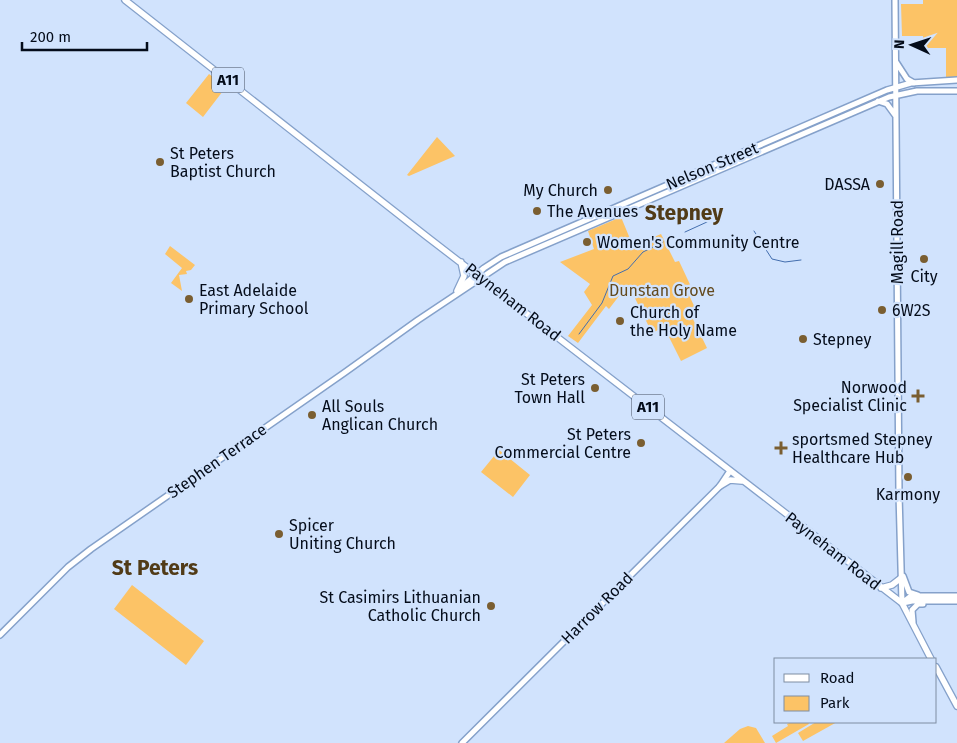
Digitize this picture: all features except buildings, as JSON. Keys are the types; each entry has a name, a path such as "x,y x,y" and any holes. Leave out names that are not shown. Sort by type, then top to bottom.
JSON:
{"main road":[{"name":"Payneham Road","path":"125,0 880,588 902,603"},
{"name":"Magill Road","path":"895,0 897,346 902,603"},
{"path":"895,61 907,79 915,83"},
{"path":"955,80 955,91"},
{"name":"Nelson Street","path":"534,247 652,192 896,88 915,83 955,80"},
{"name":"Nelson Street","path":"480,276 501,257 534,247 655,198 878,101 917,91 955,91"},
{"path":"878,101 887,104 896,115"},
{"path":"750,149 754,155"},
{"path":"652,192 655,198"},
{"path":"457,291 464,276 460,260"},
{"name":"Stephen Terrace","path":"446,302 457,291 480,276"},
{"name":"Stephen Terrace","path":"0,635 86,552 446,302 480,276"},
{"name":"Harrow Road","path":"462,743 720,486 730,471"},
{"path":"720,486 730,480 744,482"},
{"path":"900,568 909,592 922,596"},
{"path":"880,588 892,585 901,578"},
{"path":"902,603 911,596 957,596"},
{"path":"902,603 912,601 957,601"},
{"path":"915,628 911,613 913,607 918,604 941,601"},
{"name":"A11","path":"902,603 930,658"},
{"path":"937,669 957,706"}],"green space":[{"path":"923,0 957,0 957,80 946,80 946,48 924,48 923,36 902,36 901,4 923,4"},
{"path":"209,74 226,87 203,117 186,103"},
{"path":"437,137 455,156 409,176 407,175"},
{"name":"Dunstan Grove","path":"621,217 633,246 661,234 675,262 679,261 694,293 689,295 696,310 690,313 707,348 681,361 664,327 652,333 631,290 619,296 609,309 606,306 578,343 568,336 592,305 584,292 590,284 560,262 594,249 588,231"},
{"path":"170,246 195,265 191,270 186,271 187,274 179,275 182,291 171,283 182,268 165,254"},
{"path":"499,450 530,475 513,497 481,472"},
{"path":"132,585 204,641 186,665 114,609"},
{"path":"814,723 835,723 803,741 798,733"},
{"path":"787,724 809,724 776,743 772,736 788,726"},
{"path":"748,726 756,728 765,743 724,743 740,729"}],"waterway":[{"path":"685,232 707,222"},
{"path":"754,231 772,259 785,262 801,260"},
{"path":"579,334 602,303 613,276 628,269 643,252 663,242"}],"place":[{"name":"St Peters Baptist Church","path":"160,162"},
{"name":"DASSA","path":"880,184"},
{"name":"My Church","path":"608,190"},
{"name":"The Avenues","path":"537,211"},
{"name":"Women's Community Centre","path":"587,242"},
{"name":"City","path":"924,259"},
{"name":"East Adelaide Primary School","path":"189,299"},
{"name":"6W2S","path":"882,310"},
{"name":"Church of the Holy Name","path":"620,321"},
{"name":"Stepney","path":"803,339"},
{"name":"St Peters Town Hall","path":"595,388"},
{"name":"Norwood Specialist Clinic","path":"918,396"},
{"name":"All Souls Anglican Church","path":"312,415"},
{"name":"St Peters Commercial Centre","path":"641,443"},
{"name":"sportsmed Stepney Healthcare Hub","path":"781,448"},
{"name":"Karmony","path":"908,477"},
{"name":"Spicer Uniting Church","path":"279,534"},
{"name":"St Casimirs Lithuanian Catholic Church","path":"491,606"}],"district":[{"name":"Stepney","path":"684,213"},
{"name":"St Peters","path":"155,568"}]}
